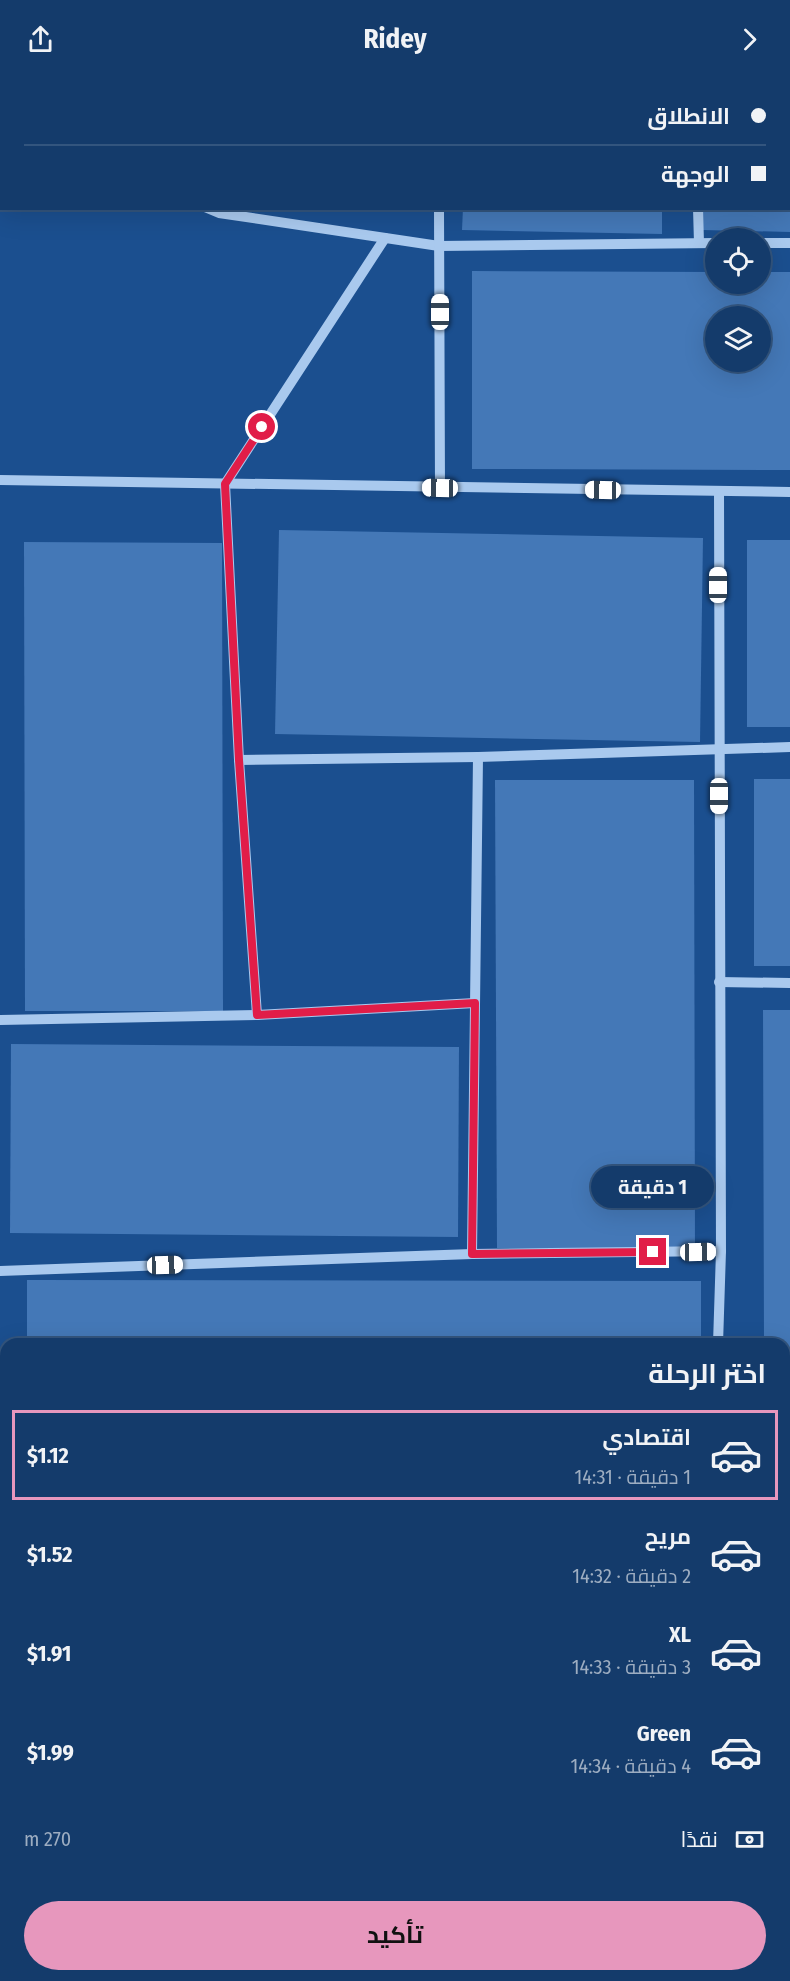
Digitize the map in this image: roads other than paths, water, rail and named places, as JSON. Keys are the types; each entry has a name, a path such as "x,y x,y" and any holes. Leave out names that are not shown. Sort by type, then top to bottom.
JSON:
{"street":[{"path":"212,210 219,213 440,246 705,243"},
{"path":"440,210 440,488"},
{"path":"698,210 699,243"},
{"path":"257,1015 239,760 225,484 385,238"},
{"path":"771,243 790,243"},
{"path":"0,480 790,492"},
{"path":"718,492 721,1251 718,1338"},
{"path":"239,760 478,757 790,747"},
{"path":"472,1254 478,757"},
{"path":"719,982 790,983"},
{"path":"0,1020 257,1015 475,1003"},
{"path":"0,1271 472,1254 721,1251"}]}
